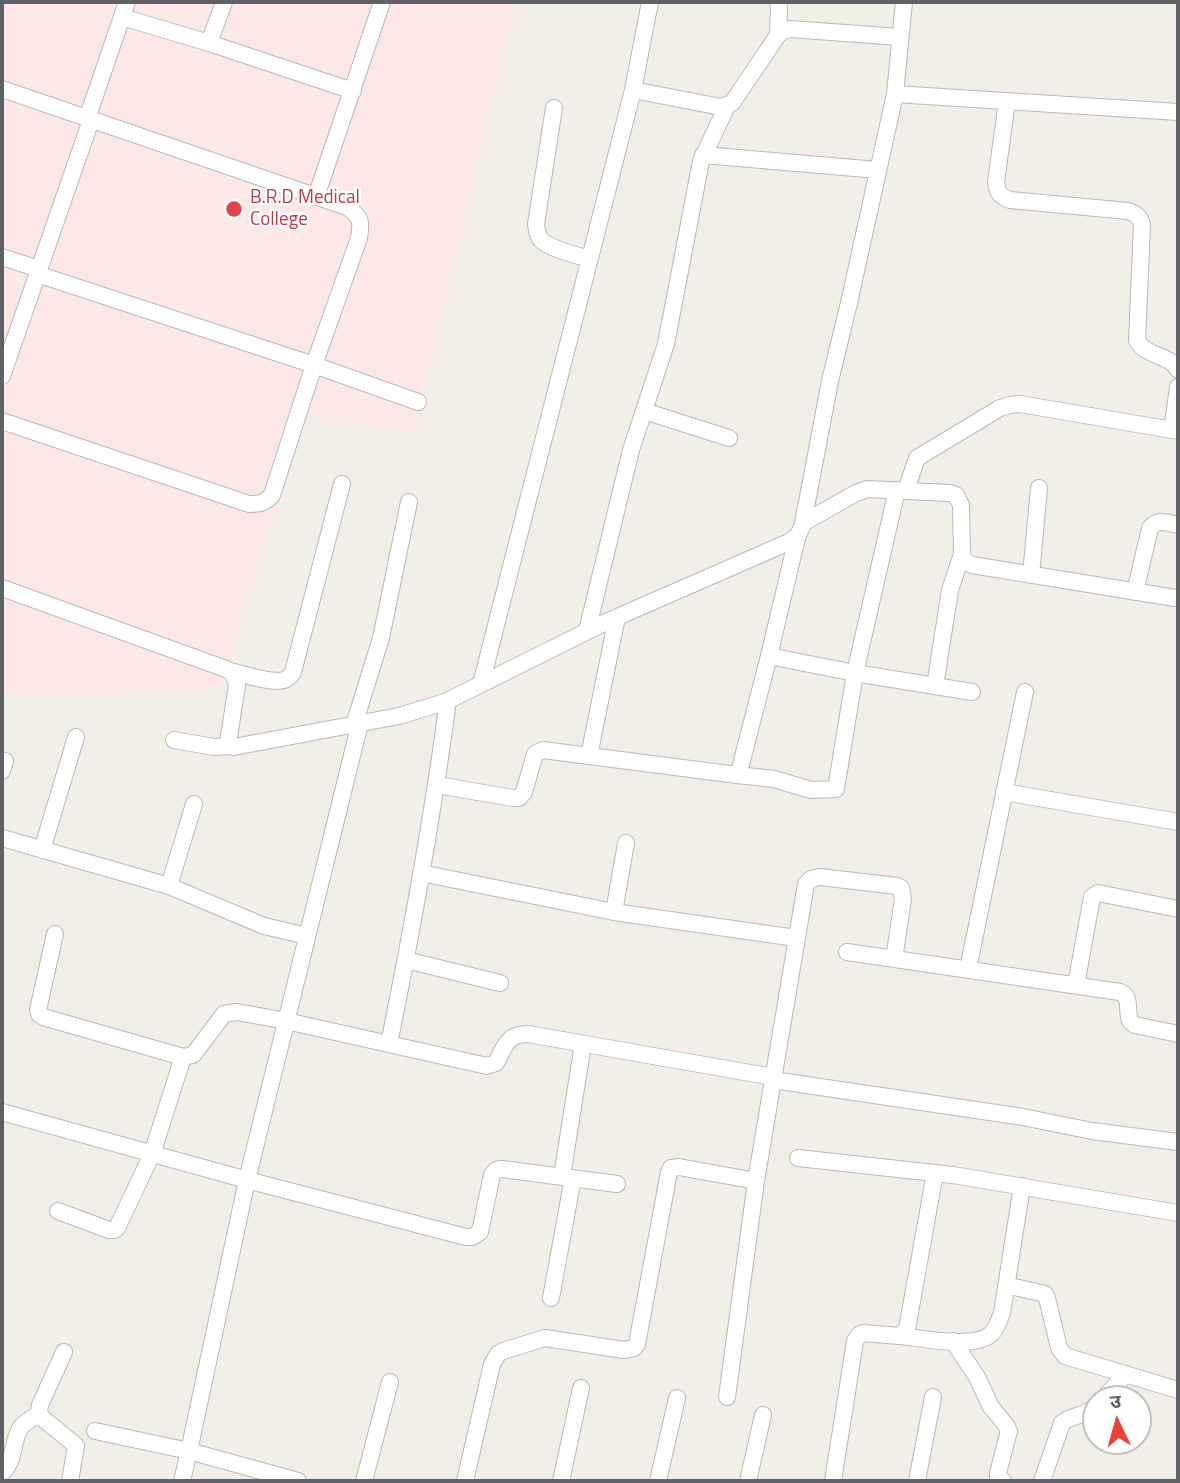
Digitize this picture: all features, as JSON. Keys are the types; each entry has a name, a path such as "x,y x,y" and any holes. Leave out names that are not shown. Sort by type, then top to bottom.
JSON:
{"street":[{"path":"209,43 224,2"},
{"path":"316,197 382,2"},
{"path":"481,684 633,90 650,2"},
{"path":"778,2 778,35"},
{"path":"737,775 800,530 830,381 895,94 904,2"},
{"path":"2,376 125,9 209,43 353,91"},
{"path":"633,90 727,106 732,103 783,31 790,29 900,37"},
{"path":"2,89 347,207 356,213 360,220 359,238 272,495 267,501 249,504 2,421"},
{"path":"895,94 1178,112"},
{"path":"1007,101 997,191 1010,200 1128,211 1135,214 1142,225 1137,340 1145,351 1173,363 1178,370"},
{"path":"587,631 628,464 668,334 698,172 703,155 727,106"},
{"path":"554,108 536,224 537,234 549,245 589,259"},
{"path":"703,155 878,170"},
{"path":"2,257 38,272 418,402"},
{"path":"437,785 519,798 524,792 534,758 542,750 774,779 811,790 836,789 855,673 901,490 917,458 1000,408 1010,405 1020,404 1175,430 1178,387"},
{"path":"644,411 729,438"},
{"path":"230,671 274,681 283,680 293,672 342,484"},
{"path":"1031,575 1039,488"},
{"path":"174,740 214,747 239,747 399,716 448,701 617,617 777,548 856,493 867,489 949,493 956,495 961,505 962,554 950,590 934,686"},
{"path":"181,1481 247,1180 357,724 381,638 408,502"},
{"path":"1135,592 1150,528 1154,523 1160,522 1178,525"},
{"path":"962,554 965,561 972,565 1175,598"},
{"path":"2,588 226,668 236,679 237,685 228,743 230,746"},
{"path":"589,756 617,617"},
{"path":"769,656 972,692"},
{"path":"968,969 1025,692"},
{"path":"388,1044 437,785 448,701"},
{"path":"42,850 76,737"},
{"path":"1004,792 1178,822"},
{"path":"169,886 194,804"},
{"path":"2,838 169,886 264,926 307,936"},
{"path":"614,912 626,843"},
{"path":"421,873 614,912 796,938"},
{"path":"727,1397 756,1181 806,884 811,879 820,877 901,888 903,899 894,959"},
{"path":"1076,985 1092,897 1095,894 1178,909"},
{"path":"55,934 39,1014 183,1057 193,1055 225,1014 230,1012 286,1021 487,1066 496,1063 507,1042 520,1034 773,1079 1023,1117 1091,1131 1178,1142"},
{"path":"847,952 1125,994 1130,1021 1135,1025 1178,1034"},
{"path":"406,960 500,982"},
{"path":"551,1298 583,1044"},
{"path":"58,1212 114,1230 120,1223 152,1154 183,1057"},
{"path":"2,1112 247,1180 472,1237 480,1232 492,1175 496,1170 617,1184"},
{"path":"799,1158 935,1173 1178,1213"},
{"path":"465,1481 492,1364 498,1354 545,1338 624,1350 634,1348 637,1344 671,1168 679,1167 756,1181"},
{"path":"900,1336 907,1329 935,1173"},
{"path":"833,1481 855,1341 863,1333 967,1343 981,1340 991,1334 1002,1313 1021,1186"},
{"path":"1006,1285 1045,1294 1059,1348 1065,1356 1178,1390"},
{"path":"953,1341 977,1377 991,1407 1009,1431 998,1473 998,1477 1003,1481"},
{"path":"64,1352 40,1405 40,1414 76,1446 70,1481"},
{"path":"1116,1385 1126,1374"},
{"path":"363,1481 390,1382"},
{"path":"561,1481 581,1388"},
{"path":"917,1481 933,1397"},
{"path":"657,1481 677,1398"},
{"path":"2,1473 11,1462 21,1427 40,1414"},
{"path":"748,1481 763,1415"},
{"path":"1042,1481 1062,1423 1066,1419 1082,1415"},
{"path":"95,1431 189,1451 287,1480"}],"shaded area":[{"name":"B.R.D Medical College","path":"2,2 516,2 415,432 307,417 219,690 2,692"}],"place":[{"name":"B.R.D Medical College","path":"234,209"}]}
